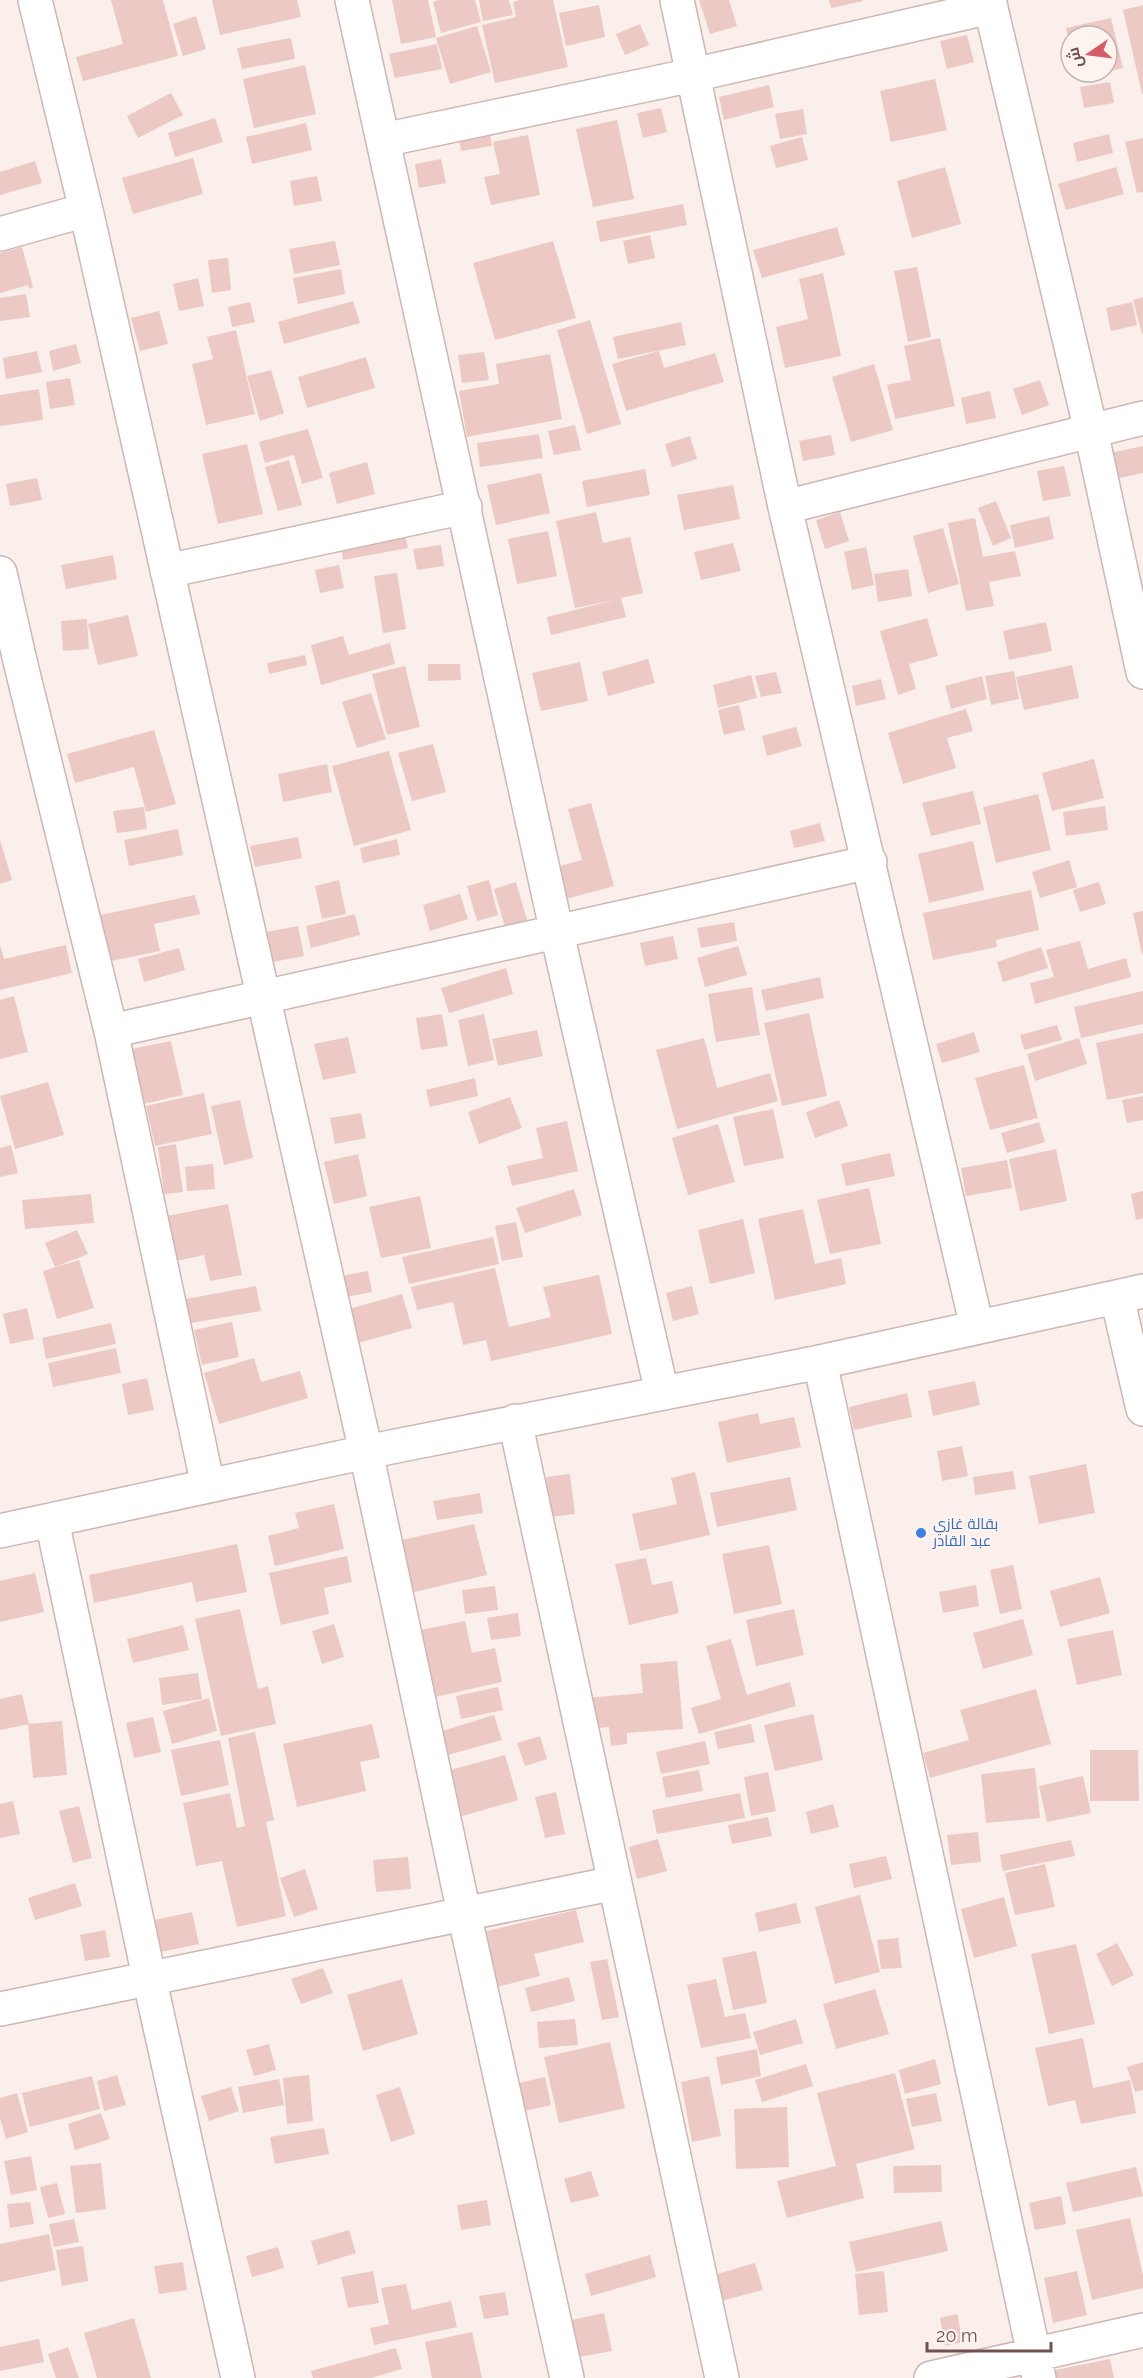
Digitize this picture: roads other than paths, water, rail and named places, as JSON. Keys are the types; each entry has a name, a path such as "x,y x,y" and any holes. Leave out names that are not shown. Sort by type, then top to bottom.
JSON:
{"street":[{"path":"35,0 86,210 366,1452 464,1912 567,2378"},
{"path":"351,0 465,507 557,933 662,1394"},
{"path":"677,0 785,507 870,862 977,1327"},
{"path":"382,140 693,75 990,3 1091,431 1143,672"},
{"path":"0,234 86,210"},
{"path":"785,507 1143,418"},
{"path":"167,571 465,507"},
{"path":"0,573 10,664 111,1032 208,1486"},
{"path":"111,1032 870,862"},
{"path":"0,1531 515,1421 819,1362 1130,1294 1143,1409"},
{"path":"819,1362 1036,2367"},
{"path":"515,1421 722,2378"},
{"path":"52,1521 149,1977 238,2378"},
{"path":"0,2009 464,1912 615,1883"},
{"path":"931,2378 1036,2367 1143,2330"}],"place":[{"name":"بقالة غازي عبد القادر","path":"921,1533"}]}
